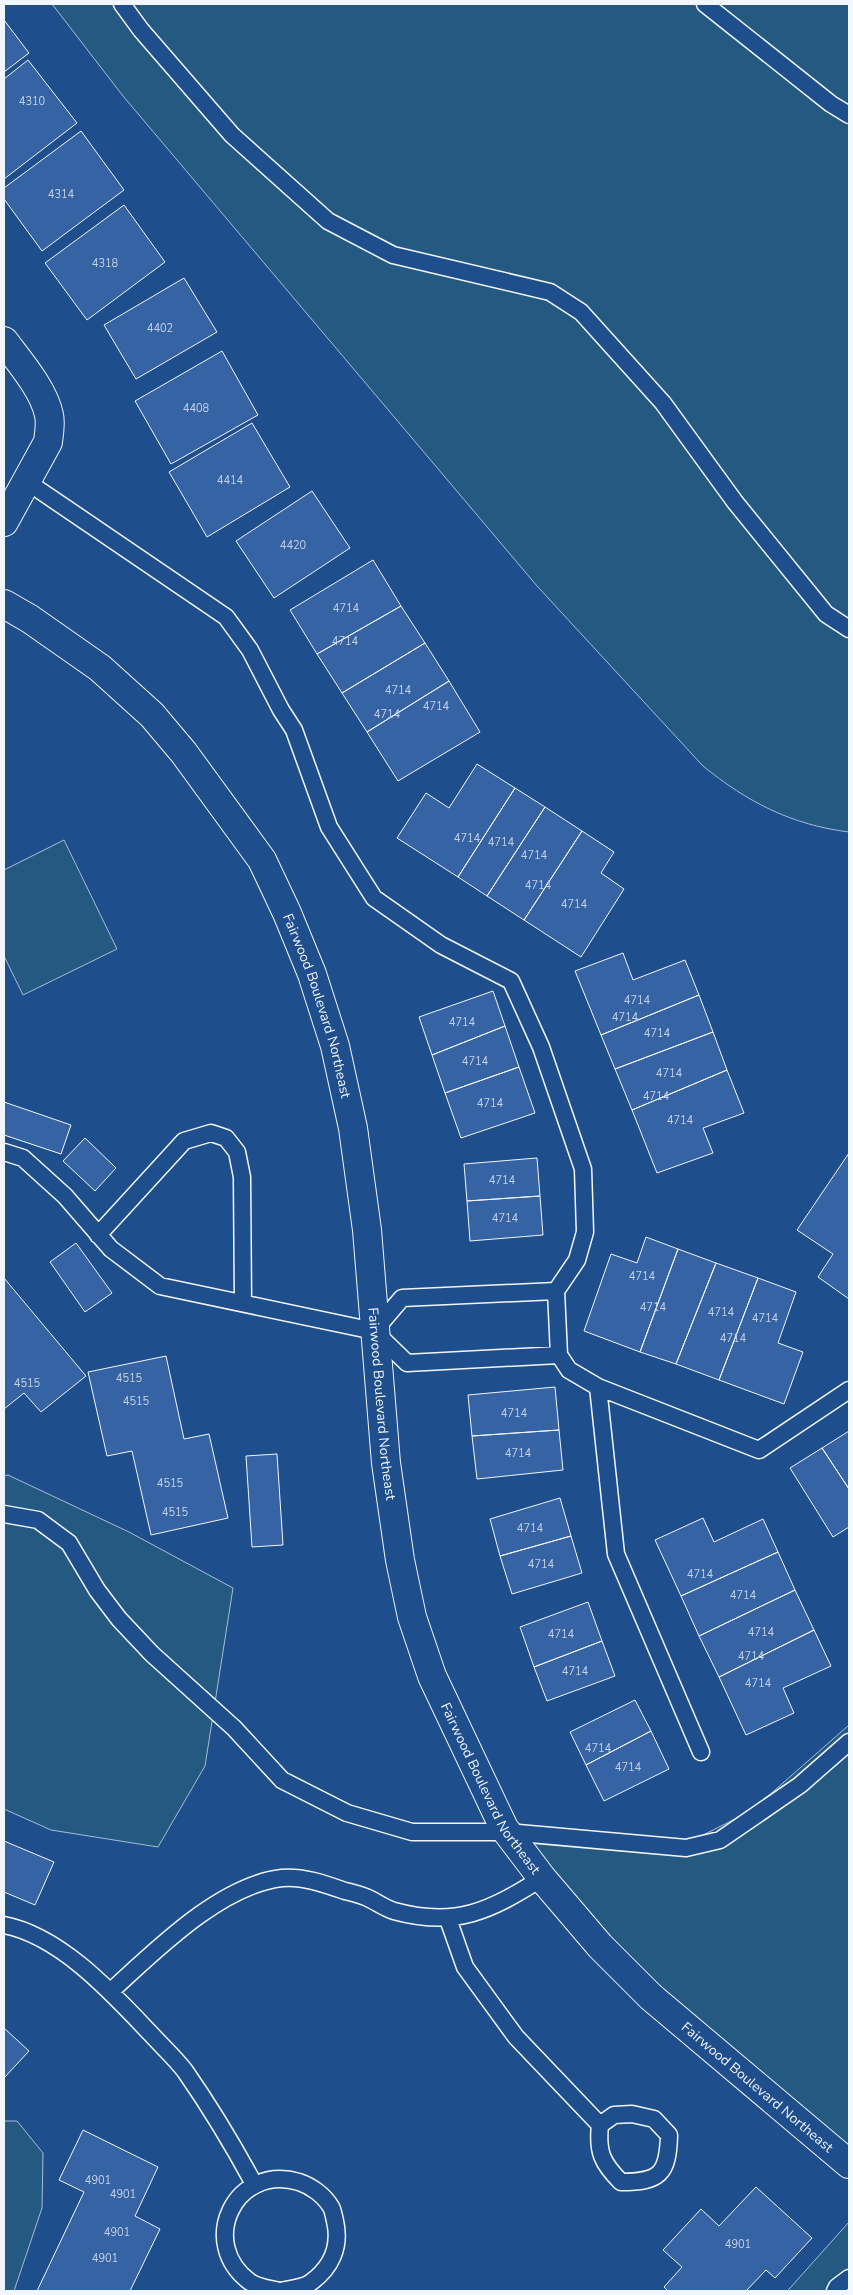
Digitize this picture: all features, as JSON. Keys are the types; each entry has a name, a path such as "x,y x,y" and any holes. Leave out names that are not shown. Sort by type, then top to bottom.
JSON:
{"street":[{"path":"4,341 45,401 50,415 48,442 4,522"},
{"name":"Fairwood Boulevard Northeast","path":"4,604 30,619 100,668 152,714 184,753 262,860 287,913 312,974 335,1046 353,1128 363,1202 386,1463 400,1560 412,1616 432,1676 462,1742 507,1832 542,1878 600,1946 651,1998 849,2164"}],"lane":[{"path":"122,4 141,30 232,135 328,221 393,254 550,292 581,312 662,403 735,502 826,614 849,629"},
{"path":"705,4 831,104 849,115"},
{"path":"26,481 226,617 250,650 281,710 294,730 329,827 374,898 441,945 511,981 541,1047 583,1169 585,1232 577,1260 556,1291 559,1355 569,1370 598,1387 758,1450 849,1390"},
{"path":"98,1235 184,1141 211,1133 226,1138 237,1152 242,1177 243,1303"},
{"path":"4,1152 23,1158 65,1196 110,1250 160,1286 374,1331 407,1363 559,1355"},
{"path":"374,1331 402,1298 556,1291"},
{"path":"598,1387 616,1554 702,1752"},
{"path":"4,1514 38,1520 69,1543 97,1590 119,1619 152,1654 234,1728 282,1780 347,1813 412,1832 507,1832 686,1848 720,1840 800,1785 849,1742"},
{"path":"110,1991 184,1925 244,1888 282,1878 318,1882 367,1898 391,1910 420,1917 448,1919 474,1915 512,1897 542,1878"},
{"path":"448,1919 464,1966 516,2037 600,2125 598,2144 607,2167 621,2182 644,2182 660,2173 668,2158 668,2135 654,2119 632,2114 614,2115 600,2125"},
{"path":"4,1925 20,1928 61,1951 110,1991 184,2069 231,2141 254,2184"},
{"path":"282,2177 311,2186 331,2207 338,2236 330,2264 308,2284 280,2291 251,2283 231,2262 224,2233 232,2205 254,2184 282,2177"},
{"path":"835,2291 837,2287 849,2278"}],"shaded area":[{"path":"52,4 849,4 849,832 808,824 771,810 736,791 703,766 537,586 123,96"},
{"path":"64,840 117,949 23,995 4,956 4,870"},
{"path":"8,1475 129,1532 233,1588 205,1766 158,1847 51,1830 4,1809 4,1476"},
{"path":"849,1725 849,2164 651,1997 504,1828 632,1846 693,1840 751,1811"},
{"path":"4,2121 17,2121 43,2153 42,2208 14,2291 4,2291"},
{"path":"849,2222 849,2291 787,2291 790,2288"}],"building":[{"path":"4,20 29,53 4,72"},
{"path":"28,60 77,123 4,179 4,79"},
{"path":"81,131 124,190 42,251 4,199 4,188"},
{"path":"124,205 165,262 87,320 45,263"},
{"path":"184,278 217,332 136,379 104,325"},
{"path":"222,351 258,415 171,464 135,401"},
{"path":"252,423 290,487 207,537 169,472"},
{"path":"312,491 350,548 274,598 236,541"},
{"path":"373,560 401,606 317,654 290,610"},
{"path":"401,606 425,643 342,693 317,654"},
{"path":"425,643 449,681 367,732 342,693"},
{"path":"449,681 480,732 398,781 367,732"},
{"path":"477,764 515,788 458,877 397,838 426,793 449,808"},
{"path":"515,788 545,807 487,896 458,877"},
{"path":"545,807 582,831 524,920 487,896"},
{"path":"582,831 614,852 601,873 624,889 581,957 524,920"},
{"path":"623,953 633,980 685,960 699,995 601,1035 575,971"},
{"path":"493,991 505,1026 432,1055 419,1017"},
{"path":"699,995 713,1032 615,1069 601,1035"},
{"path":"505,1026 519,1067 445,1093 432,1055"},
{"path":"713,1032 727,1070 632,1110 615,1069"},
{"path":"519,1067 535,1113 461,1138 445,1093"},
{"path":"727,1070 744,1113 703,1128 713,1153 657,1173 632,1110"},
{"path":"4,1102 71,1125 61,1154 4,1135"},
{"path":"85,1138 116,1168 95,1191 63,1161"},
{"path":"849,1153 849,1299 818,1277 833,1254 797,1230"},
{"path":"537,1158 540,1196 467,1201 464,1164"},
{"path":"540,1196 543,1235 470,1241 467,1201"},
{"path":"646,1237 678,1249 640,1352 584,1331 611,1254 637,1263"},
{"path":"76,1243 112,1293 85,1312 50,1262"},
{"path":"678,1249 716,1263 676,1364 640,1352"},
{"path":"716,1263 758,1278 719,1380 676,1364"},
{"path":"4,1278 86,1376 41,1412 24,1393 4,1409"},
{"path":"758,1278 796,1292 778,1343 803,1352 784,1404 719,1380"},
{"path":"166,1356 184,1439 209,1434 228,1518 151,1535 132,1451 107,1456 88,1372"},
{"path":"555,1387 559,1430 472,1436 468,1395"},
{"path":"559,1430 563,1470 477,1479 472,1436"},
{"path":"849,1431 849,1489 822,1448"},
{"path":"822,1448 849,1489 849,1527 833,1537 790,1468"},
{"path":"277,1454 283,1545 252,1547 246,1456"},
{"path":"560,1498 571,1536 500,1556 490,1519"},
{"path":"703,1518 714,1542 763,1519 778,1552 681,1596 655,1540"},
{"path":"571,1536 582,1573 512,1594 500,1556"},
{"path":"778,1552 795,1590 699,1636 681,1596"},
{"path":"795,1590 814,1630 719,1677 699,1636"},
{"path":"588,1602 602,1641 534,1667 520,1627"},
{"path":"814,1630 831,1666 783,1688 794,1713 746,1735 719,1677"},
{"path":"602,1641 615,1676 547,1701 534,1667"},
{"path":"635,1700 651,1731 586,1765 570,1732"},
{"path":"651,1731 669,1769 604,1801 586,1765"},
{"path":"4,1841 54,1862 35,1905 4,1892"},
{"path":"4,2028 29,2051 4,2078"},
{"path":"83,2130 158,2167 135,2216 160,2229 130,2291 37,2291 84,2192 59,2180"},
{"path":"756,2187 812,2238 775,2278 766,2270 746,2291 668,2291 664,2287 682,2267 663,2250 701,2209 719,2226"}]}
